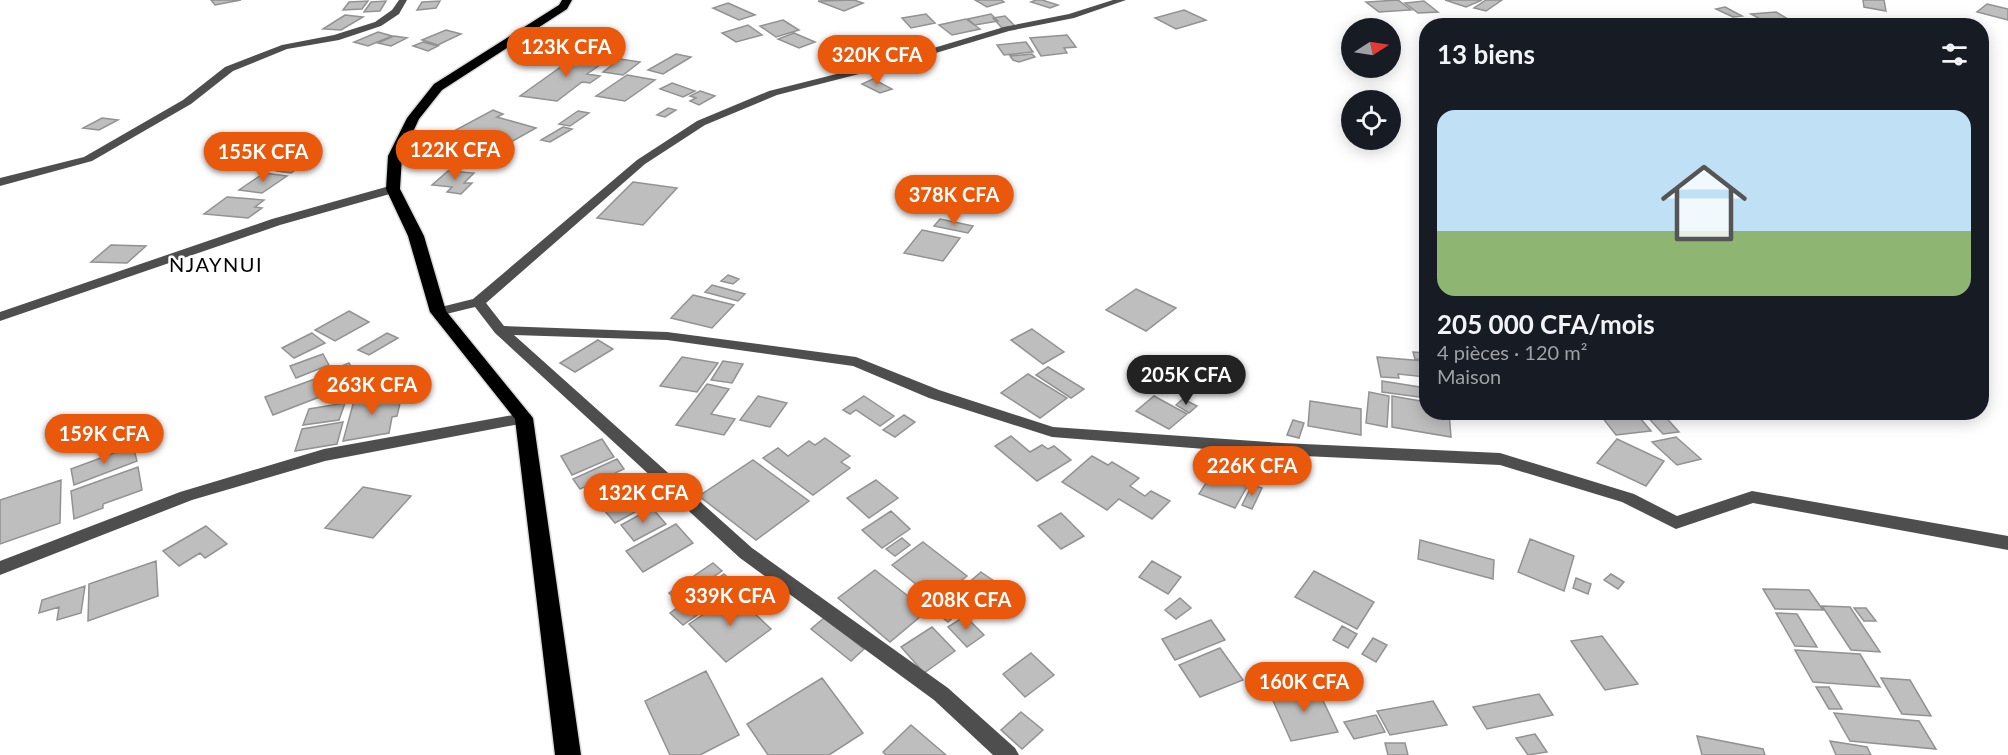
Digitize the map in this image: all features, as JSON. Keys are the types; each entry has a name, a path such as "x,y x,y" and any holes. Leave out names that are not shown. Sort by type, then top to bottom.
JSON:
{"highway":[{"path":"567,0 562,7 438,87 413,118 394,156 393,189 416,236 438,312 524,418 568,755"}],"street":[{"path":"0,182 88,159 187,102 229,69 285,47 336,38 378,24 396,12 403,0"},
{"path":"438,312 478,302 640,162 701,123 772,93 903,60 1007,29 1071,16 1122,0"},
{"path":"0,317 276,222 393,189"},
{"path":"0,306 46,301"},
{"path":"478,302 500,330 746,553 941,694 1008,755"},
{"path":"500,330 667,336 856,362 934,394 1052,432 1282,449 1500,459 1628,498 1676,524 1752,497 2008,543"},
{"path":"0,568 186,496 312,458 524,418"}],"building":[{"path":"211,0 241,0 215,5"},
{"path":"854,0 863,3 844,11 818,1"},
{"path":"975,0 1001,0 1004,2 987,7"},
{"path":"1036,0 1058,5 1050,8 1031,2"},
{"path":"1398,0 1411,10 1379,12 1366,2"},
{"path":"1445,0 1482,0 1466,7"},
{"path":"1486,0 1502,0 1486,11 1474,8"},
{"path":"1863,0 1884,0 1886,11 1864,7"},
{"path":"368,1 362,9 343,10 349,2"},
{"path":"386,1 380,11 364,12 371,2"},
{"path":"440,1 436,8 417,10 422,2"},
{"path":"1424,1 1438,12 1418,13 1405,3"},
{"path":"728,3 755,15 739,20 713,8"},
{"path":"1987,4 2008,9 2008,20 1977,12"},
{"path":"1725,7 1742,16 1733,17 1716,9"},
{"path":"1184,10 1206,20 1176,29 1155,18"},
{"path":"1776,12 1786,18 1758,18 1751,14"},
{"path":"926,14 935,23 911,28 902,18"},
{"path":"991,14 998,21 975,25 968,19"},
{"path":"345,15 363,17 341,30 323,29"},
{"path":"1005,16 1015,26 1002,28 993,18"},
{"path":"966,19 980,29 952,35 939,25"},
{"path":"783,20 799,30 776,37 760,26"},
{"path":"748,25 762,35 736,42 722,33"},
{"path":"446,30 461,34 438,45 422,40"},
{"path":"378,32 392,36 368,46 354,42"},
{"path":"794,33 815,42 799,48 778,39"},
{"path":"1067,35 1076,47 1064,48 1067,53 1041,56 1030,38"},
{"path":"394,36 407,38 391,46 378,43"},
{"path":"423,42 438,46 428,51 413,46"},
{"path":"1026,42 1033,52 1004,55 997,45"},
{"path":"579,54 610,58 587,74 600,76 590,83 582,82 557,101 520,96"},
{"path":"676,54 691,57 663,74 648,70"},
{"path":"1032,54 1035,57 1019,62 1010,56"},
{"path":"620,59 640,62 623,75 603,72"},
{"path":"627,75 655,80 625,101 596,96"},
{"path":"873,79 892,89 880,93 862,84"},
{"path":"672,83 695,91 683,97 660,89"},
{"path":"700,91 715,96 699,105 690,101 696,98 690,96"},
{"path":"668,108 676,110 665,117 657,115"},
{"path":"493,110 503,114 497,117 536,128 502,147 452,132"},
{"path":"578,111 589,113 570,126 559,124"},
{"path":"102,118 118,120 99,130 83,128"},
{"path":"563,127 572,129 550,142 541,140"},
{"path":"457,162 476,163 471,168 452,166"},
{"path":"288,163 302,165 291,173 277,171"},
{"path":"448,171 474,173 464,183 472,183 461,194 447,192 452,187 432,185"},
{"path":"264,173 287,176 262,193 239,190"},
{"path":"633,182 677,188 643,225 597,218"},
{"path":"227,197 264,200 255,207 262,208 248,218 204,214"},
{"path":"940,219 973,226 968,233 934,226"},
{"path":"922,230 960,238 943,261 904,253"},
{"path":"111,245 146,246 127,263 91,262"},
{"path":"728,275 739,279 733,284 721,281"},
{"path":"712,285 745,294 738,301 705,292"},
{"path":"1136,289 1176,308 1146,331 1106,310"},
{"path":"693,295 734,305 712,328 671,318"},
{"path":"349,311 369,322 335,341 315,330"},
{"path":"1032,329 1064,352 1043,364 1011,340"},
{"path":"312,333 325,343 294,358 282,348"},
{"path":"387,333 398,338 369,355 358,350"},
{"path":"598,340 613,349 575,372 560,363"},
{"path":"1413,352 1419,352 1419,359 1415,359"},
{"path":"323,354 329,365 296,378 290,366"},
{"path":"682,357 718,363 697,392 660,386"},
{"path":"1377,357 1419,361 1419,376 1398,374 1399,378 1381,377"},
{"path":"723,361 743,364 732,383 711,380"},
{"path":"349,363 355,373 327,384 321,374"},
{"path":"1048,367 1084,389 1071,398 1036,375"},
{"path":"1028,374 1067,398 1040,418 1001,393"},
{"path":"315,379 322,396 273,415 265,397"},
{"path":"1382,381 1419,387 1419,397 1382,392"},
{"path":"707,384 729,389 711,414 735,419 724,435 676,425"},
{"path":"394,391 392,400 401,399 397,416 392,417 389,433 343,441 355,397"},
{"path":"1369,392 1389,396 1387,427 1366,423"},
{"path":"758,396 787,403 770,427 740,420"},
{"path":"864,396 894,416 880,426 856,410 850,414 843,410"},
{"path":"1154,396 1187,414 1169,429 1136,411"},
{"path":"1392,396 1419,401 1419,420 1450,420 1451,437 1392,427"},
{"path":"1183,399 1197,406 1189,413 1176,405"},
{"path":"1310,401 1361,409 1361,435 1308,426"},
{"path":"345,403 339,420 303,425 309,409"},
{"path":"904,415 915,422 895,437 883,430"},
{"path":"1293,420 1304,423 1299,438 1287,435"},
{"path":"1604,420 1642,420 1651,431 1616,435"},
{"path":"1650,420 1668,420 1679,432 1663,434"},
{"path":"343,422 337,444 295,451 302,429"},
{"path":"1011,436 1030,452 1042,445 1048,449 1054,446 1071,460 1037,481 995,446"},
{"path":"1676,437 1701,459 1677,465 1652,442"},
{"path":"825,438 850,456 841,462 850,468 813,495 763,458 778,448 788,456 809,441 815,445"},
{"path":"602,439 614,457 572,475 561,456"},
{"path":"1617,439 1664,461 1646,486 1597,463"},
{"path":"133,446 137,461 74,485 71,469"},
{"path":"1092,456 1108,465 1112,462 1139,478 1130,486 1145,496 1151,491 1170,501 1152,519 1119,499 1107,510 1062,482"},
{"path":"617,459 624,469 580,489 573,479"},
{"path":"753,460 809,501 756,540 699,496"},
{"path":"138,467 142,490 103,504 103,508 74,519 71,491"},
{"path":"1213,472 1248,485 1235,508 1199,494"},
{"path":"61,480 60,523 0,544 0,500"},
{"path":"876,480 898,498 869,518 847,498"},
{"path":"1252,485 1262,488 1252,509 1242,505"},
{"path":"363,487 411,496 373,538 325,528"},
{"path":"630,487 646,506 615,523 599,504"},
{"path":"652,508 666,524 634,541 621,525"},
{"path":"891,511 910,529 882,548 862,530"},
{"path":"1061,513 1084,536 1061,549 1038,526"},
{"path":"676,524 693,543 643,572 626,551"},
{"path":"206,526 227,544 205,558 200,553 179,566 163,551"},
{"path":"902,538 910,545 895,556 886,549"},
{"path":"1530,539 1574,556 1564,591 1518,572"},
{"path":"1420,540 1494,560 1493,579 1418,559"},
{"path":"923,542 967,576 936,600 892,565"},
{"path":"156,561 158,596 88,621 89,584"},
{"path":"1152,561 1181,577 1168,594 1139,577"},
{"path":"713,563 722,571 678,601 669,593"},
{"path":"875,570 927,611 890,642 838,598"},
{"path":"1314,571 1374,602 1357,629 1295,597"},
{"path":"981,572 994,581 948,622 935,612"},
{"path":"724,574 738,586 683,625 670,613"},
{"path":"1611,574 1624,582 1618,589 1604,580"},
{"path":"1576,578 1591,584 1588,594 1573,588"},
{"path":"85,586 81,613 57,620 59,607 39,613 42,600"},
{"path":"1763,589 1809,590 1823,610 1775,609"},
{"path":"734,594 771,629 726,662 689,624"},
{"path":"1180,598 1191,608 1176,619 1165,610"},
{"path":"1822,606 1850,607 1880,652 1851,650"},
{"path":"1854,608 1866,608 1876,621 1864,621"},
{"path":"1776,613 1797,614 1817,647 1795,646"},
{"path":"965,616 984,635 967,647 948,627"},
{"path":"824,618 864,649 851,661 811,629"},
{"path":"1211,620 1225,640 1175,660 1162,639"},
{"path":"1342,626 1357,634 1348,648 1333,640"},
{"path":"932,627 955,651 924,673 901,647"},
{"path":"1602,636 1638,684 1605,690 1571,641"},
{"path":"1373,638 1387,645 1376,662 1362,654"},
{"path":"1220,648 1243,680 1200,697 1179,665"},
{"path":"1795,650 1860,654 1880,687 1813,682"},
{"path":"1031,653 1054,675 1025,697 1003,674"},
{"path":"706,671 739,735 700,755 670,755 645,701"},
{"path":"822,678 863,733 829,755 768,755 747,724"},
{"path":"1881,678 1910,680 1931,716 1902,714"},
{"path":"1316,686 1338,732 1291,741 1270,694"},
{"path":"1816,687 1829,687 1842,709 1829,709"},
{"path":"1539,694 1553,715 1487,729 1473,707"},
{"path":"1433,701 1447,725 1390,735 1377,711"},
{"path":"1021,712 1043,730 1022,749 1001,730"},
{"path":"1834,713 1919,721 1936,749 1850,741"},
{"path":"1376,715 1385,732 1354,739 1344,722"},
{"path":"911,725 946,755 886,755 883,752"},
{"path":"1535,734 1547,752 1528,755 1516,738"},
{"path":"1697,736 1763,749 1765,755 1702,755"},
{"path":"1830,741 1867,747 1871,755 1836,755"},
{"path":"1385,743 1405,743 1408,755 1388,755"}],"district":[{"name":"NJAYNUI","path":"216,264"}]}
